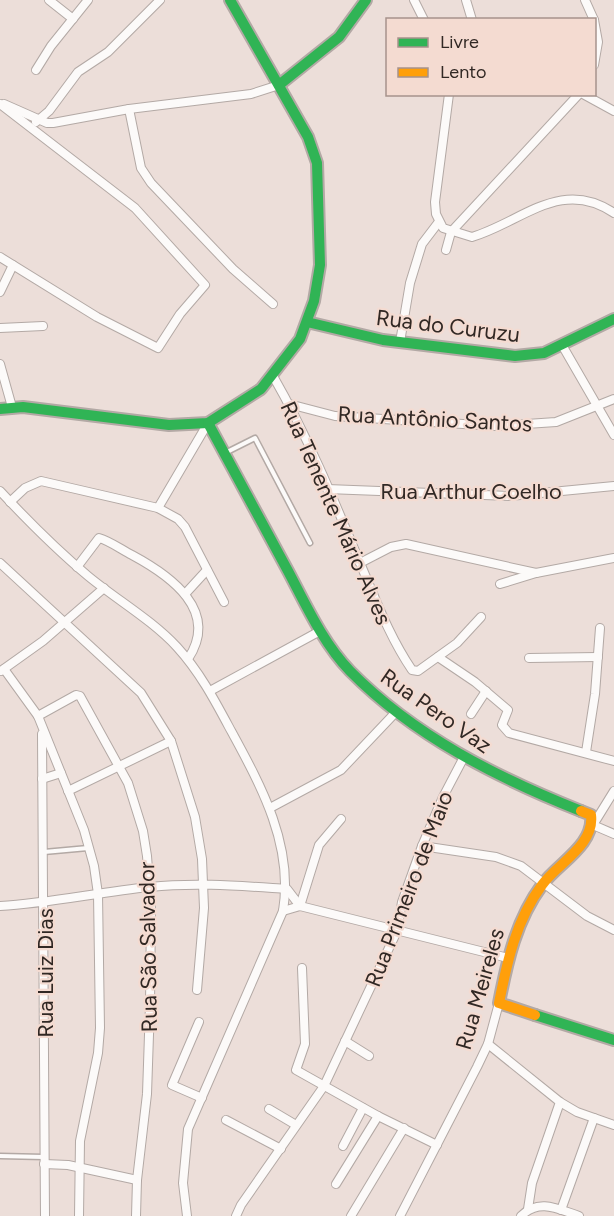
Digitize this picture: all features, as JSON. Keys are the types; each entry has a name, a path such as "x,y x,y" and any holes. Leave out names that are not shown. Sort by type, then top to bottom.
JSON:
{"main road":[{"path":"0,409 12,407 169,425 208,423 244,402 273,376 294,348 314,302 320,265 318,177 308,137 230,0"},
{"path":"279,85 331,47 346,31 366,0"},
{"name":"Rua do Curuzu","path":"307,322 400,342 531,356 561,345 614,319"},
{"name":"Rua Pero Vaz","path":"208,423 320,631 332,651 349,670 396,711 464,757 516,785 587,812 591,815 593,825"},
{"name":"Rua Meireles","path":"499,1003 508,958 520,922 543,883 589,835 593,825"},
{"path":"499,1003 614,1040"}],"street":[{"path":"49,0 73,19"},
{"path":"36,70 88,0"},
{"path":"28,128 49,111 78,72 108,52 160,0"},
{"path":"414,0 423,18"},
{"path":"466,0 471,18"},
{"path":"585,0 593,18"},
{"path":"596,31 598,42 596,54"},
{"path":"0,103 39,120 53,123 129,109 251,94 279,85"},
{"path":"400,342 410,283 422,244 438,223 435,202 449,96"},
{"path":"446,250 451,232 579,96"},
{"path":"585,96 614,111"},
{"path":"0,103 28,128 135,208 204,283 204,288 180,314 158,348 97,317 0,257"},
{"path":"129,109 138,161 151,183 233,269 273,304"},
{"path":"438,223 451,232 472,237 538,206 564,199 593,202 614,213"},
{"path":"0,292 14,265"},
{"path":"0,328 43,326"},
{"path":"561,345 599,405 614,435"},
{"path":"0,364 12,407"},
{"name":"Rua Tenente Mário Alves","path":"273,376 289,404 384,622 398,649 414,671 438,657"},
{"name":"Rua Antônio Santos","path":"289,404 335,416 495,426 556,422 614,399"},
{"path":"158,508 208,423"},
{"path":"10,502 25,488 41,481 158,508 178,519 185,528 224,602"},
{"name":"Rua Arthur Coelho","path":"327,489 510,496 614,486"},
{"path":"0,491 77,567 169,640 188,659 210,691 270,808 280,839 287,889 283,911 188,1129 183,1183 187,1216"},
{"path":"77,567 96,540 102,539 157,570 185,594 198,622 199,642 188,659"},
{"path":"360,563 391,547 406,544 536,573"},
{"path":"500,584 536,573 614,558"},
{"path":"0,563 141,693 171,741 195,817 204,884 203,935 197,990"},
{"path":"185,594 207,570"},
{"path":"79,1216 80,1141 98,1053 100,1028 98,894 90,848 38,716 2,670 64,623 104,588"},
{"path":"481,617 457,643 438,657 486,691 508,710 502,725 509,733 614,761"},
{"path":"585,752 596,694 600,628"},
{"path":"210,691 320,631"},
{"path":"529,658 597,657"},
{"path":"471,714 486,691"},
{"name":"Rua São Salvador","path":"38,716 76,695 85,703 120,765 144,831 149,887 148,1060 136,1216"},
{"path":"270,808 341,770 396,711"},
{"name":"Rua Luiz Dias","path":"42,729 45,903 45,1216"},
{"path":"68,791 171,741"},
{"name":"Rua Primeiro de Maio","path":"236,1216 241,1204 324,1086 397,931 402,902 422,846 442,797 464,757"},
{"path":"42,779 61,773"},
{"path":"614,791 593,825 614,834"},
{"path":"300,906 319,845 341,819"},
{"path":"422,846 507,860 521,866 587,916 614,930"},
{"path":"0,906 45,903 149,887 204,884 287,889 300,906"},
{"path":"283,911 300,906 508,958"},
{"path":"302,968 305,1044 296,1070 378,1116 437,1145"},
{"name":"Rua Meireles","path":"399,1216 488,1044 499,1003"},
{"path":"200,1022 172,1085 202,1098"},
{"path":"345,1041 369,1056"},
{"path":"488,1044 560,1102 614,1125"},
{"path":"521,1216 528,1209 532,1183 560,1102"},
{"path":"343,1146 363,1108"},
{"path":"269,1109 296,1125"},
{"path":"336,1184 378,1116"},
{"path":"561,1210 594,1118"},
{"path":"226,1120 281,1149"},
{"path":"351,1216 404,1128"},
{"path":"44,1160 137,1180"},
{"path":"528,1209 548,1206 579,1216"}],"lane":[{"path":"225,454 255,438 310,543"},
{"path":"44,852 90,848"},
{"path":"0,1156 44,1160"}],"traffic: fast":[{"path":"0,409 23,407 169,425 208,423 261,389 300,339 314,301 320,265 317,163 308,137 230,0"},
{"path":"279,85 339,37 366,0"},
{"path":"307,322 383,340 515,356 544,353 614,319"},
{"path":"208,423 316,623 331,648 350,671 401,716 458,753 519,784 581,811"},
{"path":"535,1015 614,1040"}],"traffic: slow":[{"path":"535,1015 499,1003 505,972 519,927 533,898 587,836 591,826 591,815 581,811"}]}
